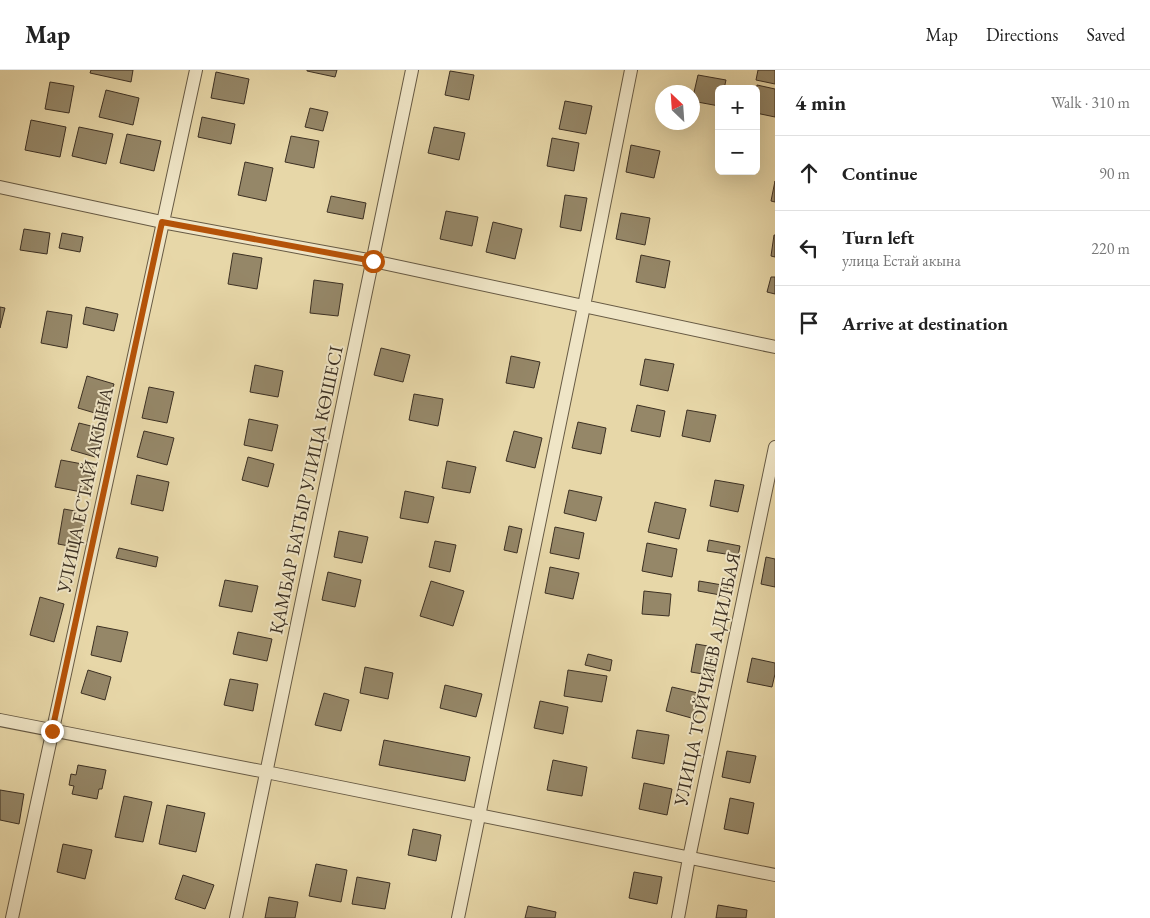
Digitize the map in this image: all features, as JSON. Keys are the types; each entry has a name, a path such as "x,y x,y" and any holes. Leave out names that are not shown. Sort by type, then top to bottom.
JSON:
{"street":[{"name":"УЛИЦА ЕСТАЙ АКЫНА","path":"12,918 196,70"},
{"name":"ҚАМБАР БАТЫР УЛИЦА КӨШЕСІ","path":"236,918 412,70"},
{"path":"458,918 631,70"},
{"path":"0,187 162,222 373,261 775,347"},
{"name":"УЛИЦА ТОЙЧИЕВ АДИЛБАЯ","path":"678,918 775,447"},
{"path":"0,720 479,814 775,875"}],"building":[{"path":"91,70 133,70 131,82 90,73"},
{"path":"307,70 337,70 335,77"},
{"path":"758,70 775,70 775,84 756,80"},
{"path":"450,71 474,75 469,100 445,95"},
{"path":"216,72 249,79 244,104 211,98"},
{"path":"698,75 726,80 725,85 715,85 715,105 700,102 700,85 696,85"},
{"path":"50,82 74,86 69,113 45,109"},
{"path":"760,86 775,89 775,117 760,114"},
{"path":"106,90 139,98 133,125 99,117"},
{"path":"565,101 592,106 586,134 559,129"},
{"path":"310,108 328,112 323,131 305,127"},
{"path":"202,117 235,124 231,144 198,137"},
{"path":"31,120 66,127 60,157 25,150"},
{"path":"79,127 113,134 106,164 72,156"},
{"path":"434,127 465,133 459,160 428,153"},
{"path":"127,134 161,141 154,171 120,163"},
{"path":"291,136 319,141 314,168 285,162"},
{"path":"552,138 579,143 574,171 547,166"},
{"path":"631,145 660,151 654,178 626,172"},
{"path":"245,162 273,168 266,201 238,195"},
{"path":"775,181 775,202 771,201"},
{"path":"565,195 587,198 581,231 560,227"},
{"path":"331,196 366,203 363,219 327,212"},
{"path":"446,211 478,217 472,246 440,239"},
{"path":"621,213 650,218 645,245 616,239"},
{"path":"493,222 522,229 515,259 486,252"},
{"path":"24,229 50,233 47,254 20,250"},
{"path":"62,233 83,237 80,252 59,248"},
{"path":"775,235 775,257 771,256"},
{"path":"233,253 262,258 257,289 228,284"},
{"path":"641,255 670,261 665,288 636,282"},
{"path":"771,277 775,277 775,294 767,292"},
{"path":"314,280 343,284 338,316 310,313"},
{"path":"0,307 5,308 0,328"},
{"path":"86,307 118,314 114,331 83,324"},
{"path":"47,311 72,315 67,348 41,343"},
{"path":"381,348 410,355 403,382 374,375"},
{"path":"511,356 540,362 534,388 506,383"},
{"path":"645,359 674,364 668,391 640,385"},
{"path":"255,365 283,371 278,397 250,392"},
{"path":"87,376 114,384 105,416 78,408"},
{"path":"149,387 174,392 167,423 142,418"},
{"path":"414,394 443,399 438,426 409,420"},
{"path":"637,405 665,411 660,437 631,431"},
{"path":"687,410 716,415 710,442 682,436"},
{"path":"249,419 278,425 272,451 244,445"},
{"path":"578,422 606,428 601,454 572,448"},
{"path":"79,423 103,429 95,457 71,450"},
{"path":"144,431 174,438 167,465 137,457"},
{"path":"514,431 542,438 535,468 506,461"},
{"path":"248,457 274,464 268,487 242,480"},
{"path":"61,460 93,466 87,493 55,487"},
{"path":"447,461 476,467 470,493 442,488"},
{"path":"137,475 169,482 163,511 131,504"},
{"path":"715,480 744,485 738,512 710,506"},
{"path":"569,490 602,497 596,521 564,513"},
{"path":"405,491 434,497 428,523 400,518"},
{"path":"655,502 686,509 679,539 648,532"},
{"path":"64,509 86,513 80,548 58,544"},
{"path":"509,526 522,529 517,553 504,550"},
{"path":"555,527 584,533 579,559 550,553"},
{"path":"339,531 368,537 362,563 334,557"},
{"path":"709,540 740,546 738,556 707,551"},
{"path":"435,541 456,545 450,572 429,567"},
{"path":"647,543 677,549 672,577 642,571"},
{"path":"119,548 158,557 156,567 116,558"},
{"path":"766,557 775,559 775,587 761,584"},
{"path":"550,567 579,573 573,599 545,593"},
{"path":"328,572 361,580 355,607 322,600"},
{"path":"225,580 258,586 252,612 219,606"},
{"path":"431,581 464,591 453,626 420,616"},
{"path":"699,581 728,586 726,596 698,591"},
{"path":"644,591 671,594 669,616 642,614"},
{"path":"40,597 64,604 54,642 30,635"},
{"path":"97,626 128,632 121,662 91,655"},
{"path":"238,632 272,639 267,661 233,654"},
{"path":"696,644 720,648 715,676 691,672"},
{"path":"588,654 612,660 610,671 585,665"},
{"path":"752,658 775,663 772,687 747,682"},
{"path":"365,667 393,673 388,699 360,693"},
{"path":"88,670 111,677 105,700 81,693"},
{"path":"568,670 607,676 602,702 564,696"},
{"path":"230,679 258,684 253,711 224,705"},
{"path":"445,685 482,694 476,717 440,708"},
{"path":"672,687 702,694 695,719 666,711"},
{"path":"324,693 349,700 341,731 315,725"},
{"path":"540,701 568,707 563,734 534,728"},
{"path":"637,730 669,735 664,764 632,758"},
{"path":"384,740 470,757 465,781 379,765"},
{"path":"727,751 756,756 750,783 722,777"},
{"path":"553,760 587,767 582,796 547,790"},
{"path":"78,765 106,770 102,789 99,789 97,799 72,794 74,786 69,785 71,774 76,775"},
{"path":"644,783 672,789 667,815 639,809"},
{"path":"0,790 24,794 19,824 0,820"},
{"path":"124,796 152,802 143,842 115,837"},
{"path":"730,798 754,803 748,834 724,829"},
{"path":"167,805 205,813 196,852 159,844"},
{"path":"413,829 441,835 436,861 408,855"},
{"path":"63,844 92,850 85,879 57,872"},
{"path":"316,864 347,870 341,902 309,896"},
{"path":"634,872 662,877 657,904 629,898"},
{"path":"183,875 214,885 205,909 175,899"},
{"path":"357,877 390,883 385,909 352,904"},
{"path":"269,897 298,902 295,918 265,918"},
{"path":"718,905 747,910 746,918 716,918"},
{"path":"528,906 556,912 555,918 525,918"}],"route":[{"path":"52,731 162,222 373,261"}]}
